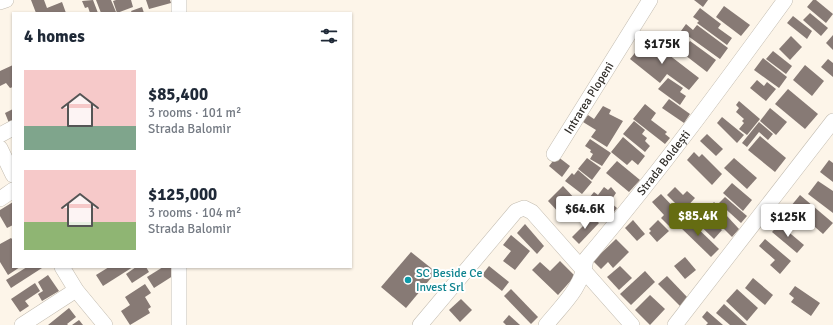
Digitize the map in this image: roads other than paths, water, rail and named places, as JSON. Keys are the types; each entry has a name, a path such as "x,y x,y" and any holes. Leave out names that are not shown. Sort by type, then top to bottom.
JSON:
{"street":[{"path":"0,2 6,0"},
{"path":"179,0 179,12"},
{"name":"Intrarea Plopeni","path":"554,154 650,0"},
{"name":"Strada Boldești","path":"546,325 578,287 584,271 586,259 637,199 685,137 785,0"},
{"path":"675,325 833,121"},
{"path":"0,135 12,129"},
{"path":"0,148 12,173"},
{"path":"0,199 12,191"},
{"path":"420,325 516,211 524,208 532,212 632,325"},
{"path":"63,268 76,290 105,325"},
{"path":"179,268 179,325"},
{"path":"22,325 76,290"}],"place":[{"name":"SC Beside Ce Invest Srl","path":"408,280"}]}
